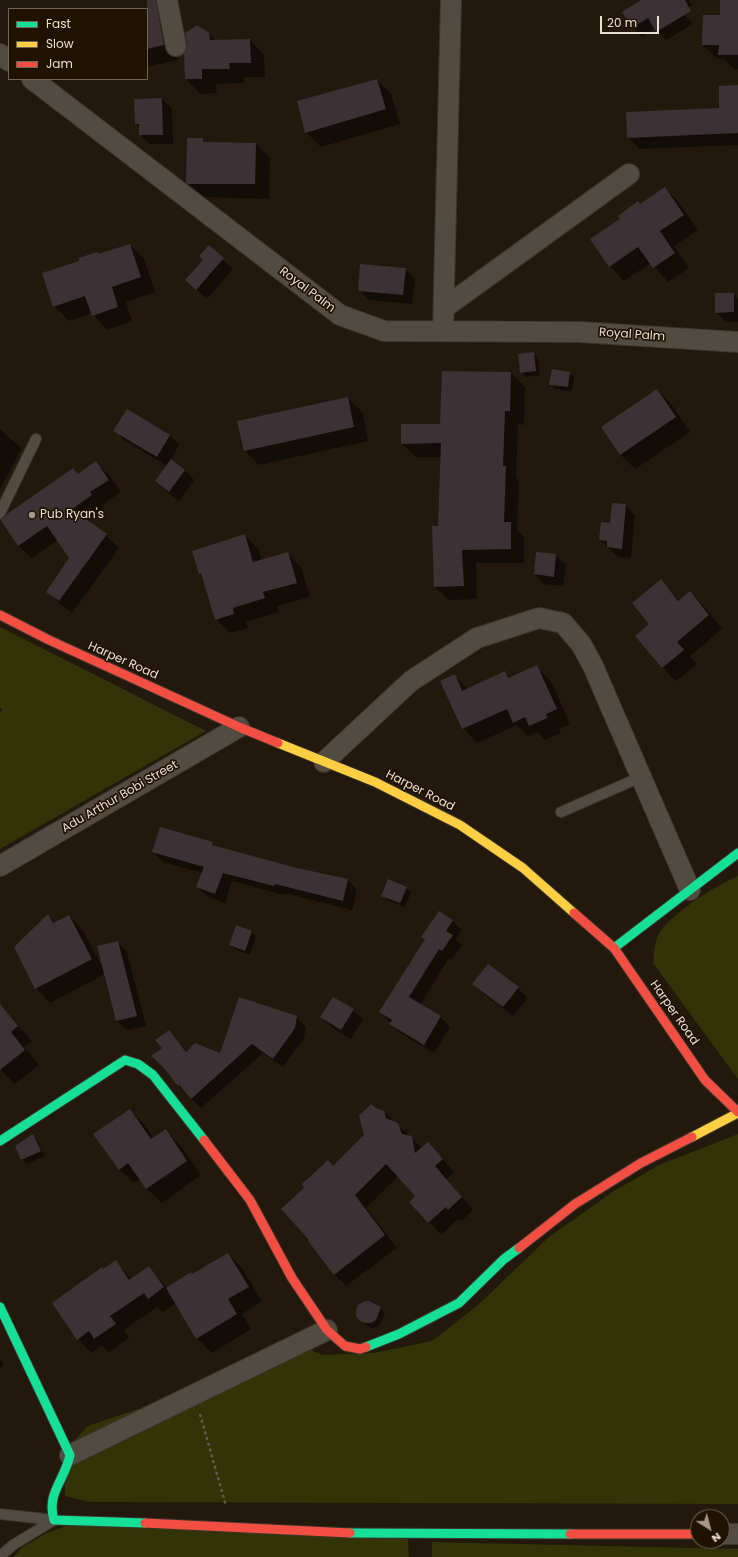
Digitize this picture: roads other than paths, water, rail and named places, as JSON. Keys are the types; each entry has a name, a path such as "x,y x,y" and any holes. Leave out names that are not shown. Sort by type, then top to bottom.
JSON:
{"street":[{"path":"167,0 176,46"},
{"path":"443,331 451,0"},
{"path":"0,54 8,60"},
{"name":"Royal Palm","path":"33,80 340,315 384,331 579,332 738,342"},
{"path":"444,308 629,174"},
{"name":"Harper Road","path":"0,615 49,640 239,727 375,782 460,825 523,868 614,948 705,1080 738,1112"},
{"path":"324,762 411,681 477,638 539,618 563,622 582,644 593,666 690,890"},
{"name":"Adu Arthur Bobi Street","path":"0,866 239,727"},
{"path":"614,948 738,853"},
{"path":"0,1141 125,1060 138,1064 153,1075 250,1200 292,1278 327,1330 345,1346 360,1349 399,1334 459,1303 504,1260 575,1204 641,1163 738,1112"},
{"path":"0,1307 70,1455 66,1470 52,1499 51,1508 54,1520 352,1532 690,1534"},
{"path":"70,1455 327,1330"}],"lane":[{"path":"0,513 36,439"},
{"path":"561,812 641,777"},
{"path":"0,1514 54,1520"},
{"path":"0,1556 13,1545 54,1520"}],"place":[{"name":"Pub Ryan's","path":"32,515"}]}
